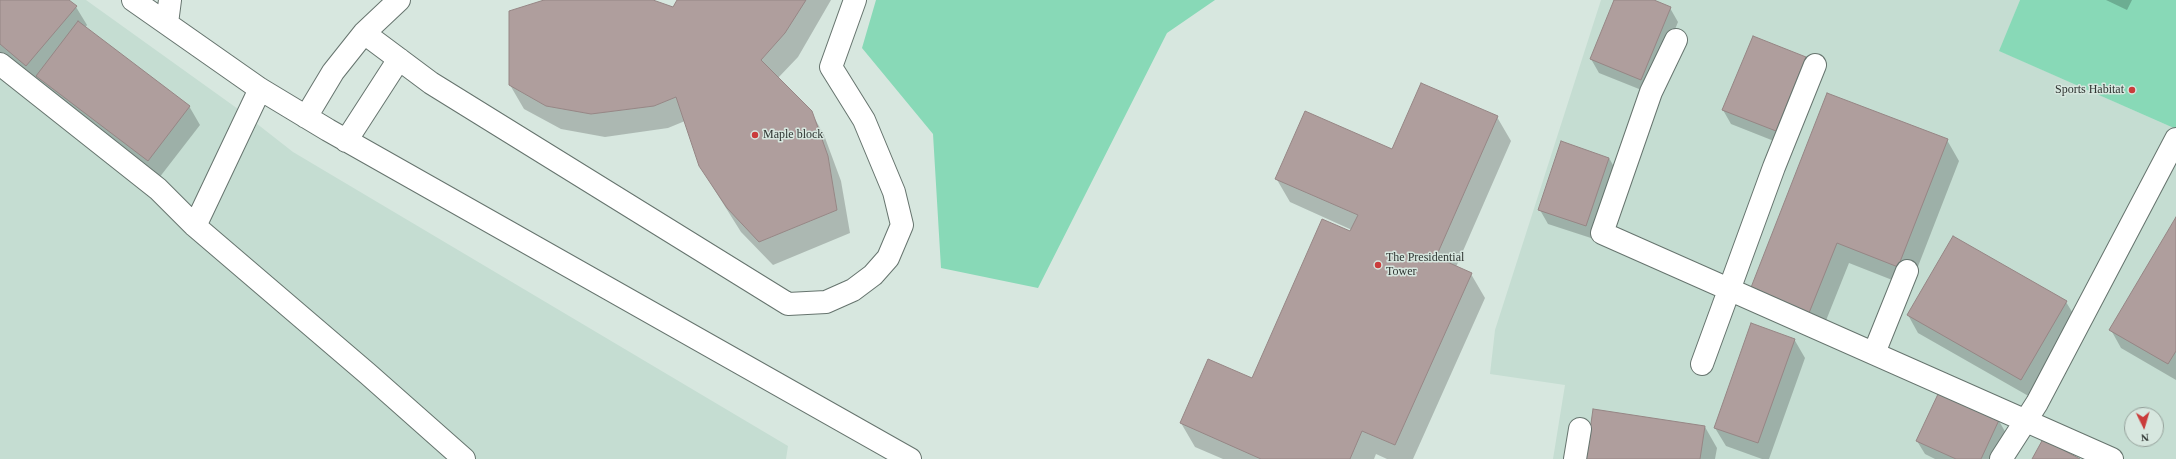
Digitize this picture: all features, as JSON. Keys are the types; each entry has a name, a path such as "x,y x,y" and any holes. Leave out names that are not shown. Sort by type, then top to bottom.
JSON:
{"street":[{"path":"133,0 260,89 346,141 910,459"},
{"path":"167,23 170,0"},
{"path":"306,117 333,72 364,33 399,0"},
{"path":"364,33 431,84 788,304 826,302 853,290 873,276 888,258 902,225 894,192 866,124 831,66 855,0"},
{"path":"1676,40 1651,92 1602,233 2112,459"},
{"path":"346,141 399,59"},
{"path":"0,64 158,189 195,226 368,374 464,459"},
{"path":"1702,364 1728,289 1774,167 1815,65"},
{"path":"195,226 260,89"},
{"path":"2001,459 2026,420 2176,139"},
{"path":"1874,353 1907,271"},
{"path":"1575,459 1580,429"}],"shaded area":[{"path":"0,0 86,0 238,109 293,152 788,446 786,459 0,459"},
{"path":"1601,0 2020,0 2000,51 2176,129 2176,459 1553,459 1565,385 1490,374 1495,330"}],"green space":[{"path":"876,0 1215,0 1167,33 1038,288 941,268 933,134 862,48"},
{"name":"Sports Habitat","path":"2020,0 2176,0 2176,129 1999,51"}],"building":[{"path":"0,0 69,0 77,6 26,66 0,44"},
{"name":"Maple block","path":"544,0 653,0 673,7 677,0 806,0 785,33 761,60 812,111 828,156 837,210 759,242 727,208 699,166 676,97 654,106 591,114 546,106 509,85 509,11"},
{"path":"1614,0 1654,0 1671,7 1641,80 1590,59"},
{"path":"78,21 190,106 148,161 36,76"},
{"path":"1753,36 1806,57 1776,131 1722,110"},
{"name":"The Presidential Tower","path":"1421,83 1498,116 1436,257 1472,273 1395,445 1362,431 1350,459 1261,459 1180,423 1208,359 1252,378 1322,219 1350,231 1358,215 1275,179 1305,111 1392,149"},
{"path":"1827,93 1948,139 1898,267 1837,243 1809,313 1750,290"},
{"path":"1561,141 1609,158 1586,226 1538,210"},
{"path":"2176,217 2176,351 2168,364 2109,330"},
{"path":"1953,236 2067,301 2021,380 1907,315"},
{"path":"1751,323 1795,339 1758,443 1714,428"},
{"path":"1939,392 1999,420 1981,459 1956,459 1916,441"},
{"path":"1593,409 1705,426 1700,459 1586,459"},
{"path":"2043,439 2080,459 2032,459"}],"place":[{"name":"Sports Habitat","path":"2132,90"},
{"name":"Maple block","path":"755,135"},
{"name":"The Presidential Tower","path":"1378,265"}]}
